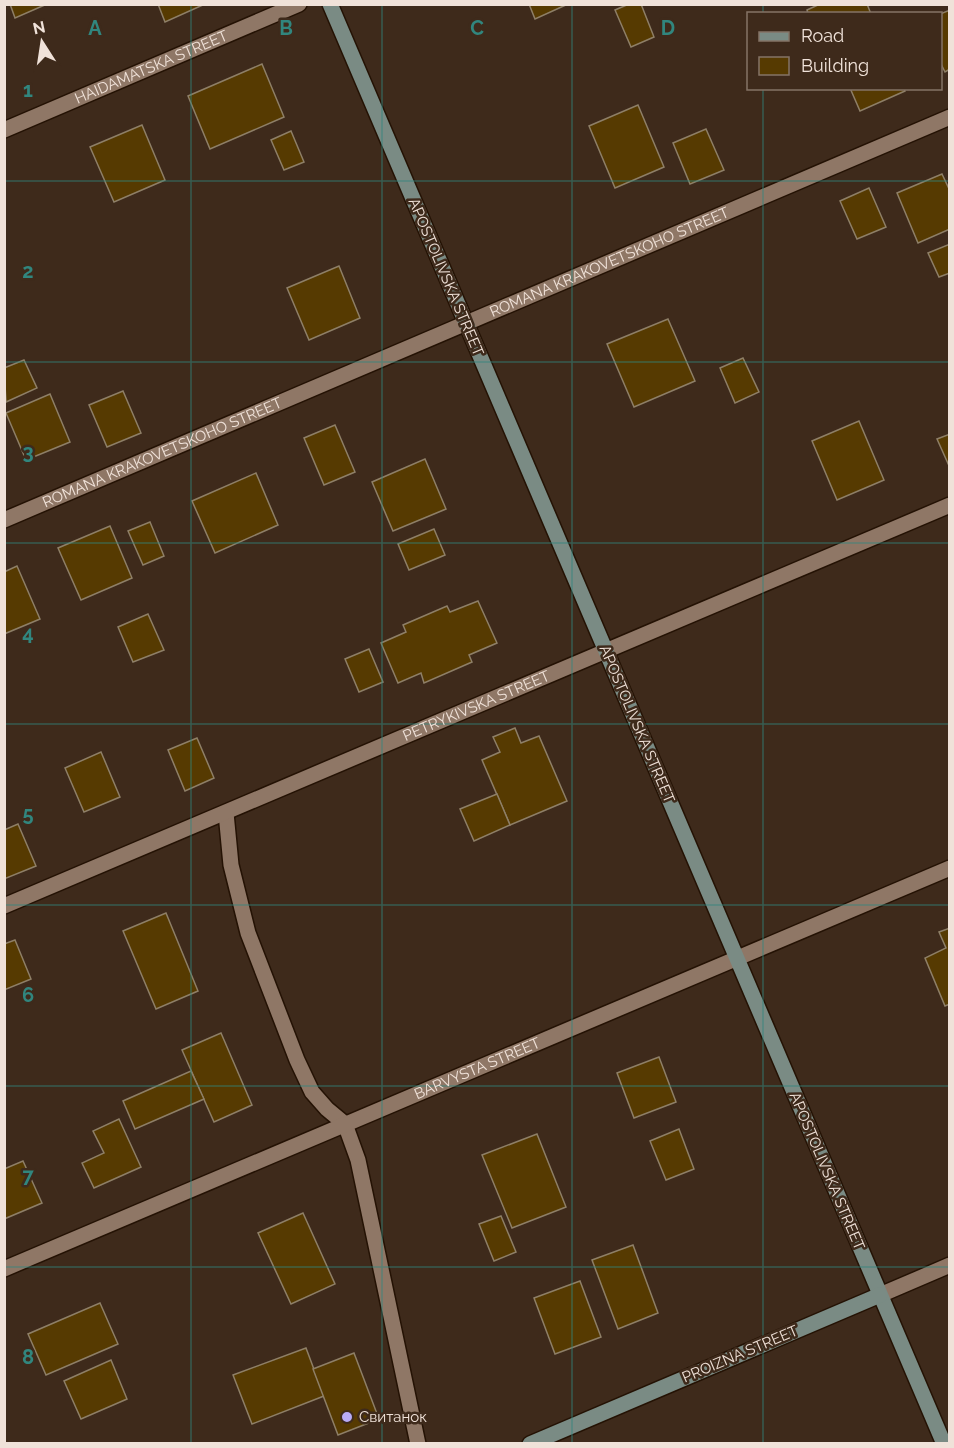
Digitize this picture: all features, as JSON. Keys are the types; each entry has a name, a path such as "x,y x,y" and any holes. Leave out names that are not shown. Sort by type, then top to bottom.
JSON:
{"street":[{"name":"HAIDAMATSKA STREET","path":"4,130 299,4"},
{"name":"APOSTOLIVSKA STREET","path":"330,4 944,1443"},
{"name":"ROMANA KRAKOVETSKOHO STREET","path":"4,520 950,117"},
{"name":"PETRYKIVSKA STREET","path":"4,906 950,505"},
{"path":"226,813 231,865 248,933 297,1060 312,1092 345,1124 358,1160 418,1443"},
{"name":"BARVYSTA STREET","path":"4,1269 950,868"},
{"name":"PROIZNA STREET","path":"530,1443 950,1265"}],"building":[{"path":"10,4 47,4 15,18"},
{"path":"158,4 205,4 165,22"},
{"path":"529,4 568,4 535,19"},
{"path":"629,4 641,4 654,37 631,47 615,10"},
{"path":"820,4 867,4 870,12 808,12 807,10"},
{"path":"950,10 950,69 945,72 942,66 942,13"},
{"path":"262,64 284,117 210,149 188,96"},
{"path":"851,90 905,90 905,91 860,111"},
{"path":"638,105 664,167 615,188 589,126"},
{"path":"142,125 165,180 114,202 90,147"},
{"path":"706,129 724,170 690,184 673,143"},
{"path":"291,131 304,162 284,170 271,140"},
{"path":"942,174 950,191 950,229 918,243 897,193"},
{"path":"869,188 886,227 857,239 840,201"},
{"path":"950,244 950,273 939,277 928,253"},
{"path":"339,266 360,318 309,340 287,288"},
{"path":"668,319 695,381 634,407 607,344"},
{"path":"743,358 759,392 735,403 720,368"},
{"path":"24,360 37,388 6,402 4,368"},
{"path":"123,391 141,433 107,447 89,405"},
{"path":"50,394 70,442 26,460 6,413"},
{"path":"859,421 884,480 837,500 812,441"},
{"path":"335,425 355,472 324,485 304,438"},
{"path":"950,434 950,468 937,439"},
{"path":"425,459 446,509 393,531 372,482"},
{"path":"256,473 278,525 215,553 192,501"},
{"path":"150,522 164,556 143,565 128,531"},
{"path":"110,526 132,578 81,600 58,548"},
{"path":"434,529 445,555 409,570 398,544"},
{"path":"17,566 40,619 4,634 4,572"},
{"path":"478,601 497,643 469,655 472,662 424,683 421,673 398,683 381,643 406,632 403,625 447,606 450,612"},
{"path":"148,614 164,650 133,662 118,627"},
{"path":"369,649 383,682 359,692 345,659"},
{"path":"515,728 521,743 539,736 567,801 510,825 482,760 500,752 493,737"},
{"path":"197,738 214,778 185,791 168,750"},
{"path":"101,752 120,797 84,812 65,768"},
{"path":"497,794 510,825 474,841 460,809"},
{"path":"18,824 36,866 4,879 4,830"},
{"path":"166,913 198,991 156,1009 123,931"},
{"path":"950,928 950,1004 945,1006 925,958 946,948 939,932"},
{"path":"15,940 31,979 4,990 4,944"},
{"path":"221,1033 252,1105 214,1122 182,1050"},
{"path":"659,1057 676,1102 634,1118 617,1073"},
{"path":"191,1071 204,1099 135,1129 123,1101"},
{"path":"119,1119 141,1167 94,1188 82,1163 104,1153 93,1131"},
{"path":"679,1129 694,1169 666,1180 650,1141"},
{"path":"537,1134 566,1207 512,1228 482,1155"},
{"path":"23,1161 42,1203 4,1219 4,1169"},
{"path":"303,1213 335,1284 291,1304 258,1233"},
{"path":"501,1216 516,1252 494,1261 479,1224"},
{"path":"633,1245 658,1313 618,1329 592,1260"},
{"path":"580,1281 601,1337 555,1354 534,1298"},
{"path":"100,1303 118,1344 46,1375 28,1334"},
{"path":"306,1348 324,1396 252,1424 233,1375"},
{"path":"354,1353 379,1419 338,1435 313,1369"},
{"path":"111,1360 127,1399 81,1419 64,1381"}],"place":[{"name":"Свитанок","path":"347,1417"}]}
